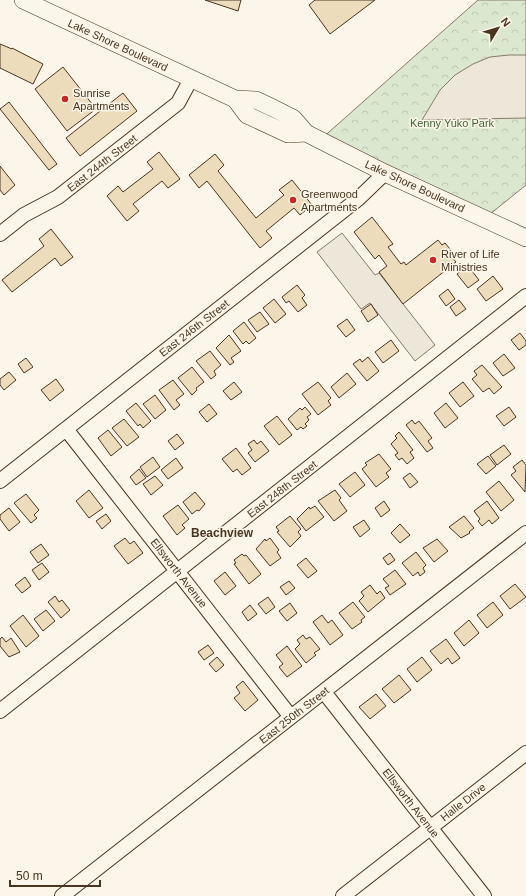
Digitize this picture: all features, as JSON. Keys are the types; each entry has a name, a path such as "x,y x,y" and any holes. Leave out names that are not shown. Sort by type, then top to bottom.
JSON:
{"main road":[{"name":"Lake Shore Boulevard","path":"23,0 235,99 247,115 288,134 306,133 385,173 526,238"}],"street":[{"name":"East 244th Street","path":"0,234 24,215 58,197 178,103 191,79"},
{"name":"East 246th Street","path":"0,481 358,199 385,173"},
{"name":"East 248th Street","path":"0,711 526,296"},
{"name":"Ellsworth Avenue","path":"66,429 291,717"},
{"name":"East 250th Street","path":"62,896 526,533"},
{"name":"Ellsworth Avenue","path":"324,692 484,896"},
{"name":"Halle Drive","path":"343,896 526,753"}],"green space":[{"name":"Kenny Yuko Park","path":"478,0 526,0 526,185 484,219 320,140"}],"shaded area":[{"path":"526,55 526,118 422,120 440,90 455,75 473,64 490,57"},
{"path":"342,233 375,275 379,273 435,345 415,361 370,303 361,309 317,252"}],"building":[{"path":"205,0 241,0 238,11"},
{"path":"315,0 375,0 330,34 309,5"},
{"path":"0,44 12,48 43,64 33,84 0,68"},
{"name":"Sunrise Apartments","path":"63,67 96,109 67,131 35,89"},
{"path":"123,93 137,111 80,156 66,138"},
{"path":"9,102 57,164 49,170 0,109"},
{"path":"159,152 180,179 168,188 162,181 133,204 139,211 127,221 107,196 118,186 123,192 153,169 147,162"},
{"name":"Greenwood Apartments","path":"215,154 224,165 218,171 256,218 284,195 279,190 292,180 312,205 300,215 294,208 266,231 272,238 260,248 207,181 199,188 189,175"},
{"path":"0,166 15,185 4,195 0,190"},
{"name":"River of Life Ministries","path":"372,217 393,244 388,247 401,264 404,262 406,265 438,240 442,245 445,243 455,255 452,257 456,262 403,304 379,272 387,266 379,255 375,259 354,232"},
{"path":"51,229 73,257 61,266 55,258 12,292 2,280 44,246 39,239"},
{"path":"468,266 479,280 468,288 457,274"},
{"path":"493,276 503,289 486,301 477,289"},
{"path":"297,285 305,295 302,298 307,305 298,312 289,301 286,303 282,297"},
{"path":"448,289 455,299 446,306 439,296"},
{"path":"274,299 286,314 275,323 263,308"},
{"path":"459,300 466,309 456,316 450,307"},
{"path":"371,304 378,315 368,322 361,311"},
{"path":"260,312 269,324 257,332 248,320"},
{"path":"347,319 355,330 346,337 337,326"},
{"path":"244,322 256,338 249,344 246,341 243,344 233,331"},
{"path":"520,333 526,341 526,345 519,350 511,340"},
{"path":"229,335 241,351 231,358 234,362 230,365 216,348"},
{"path":"391,340 399,351 383,363 375,352"},
{"path":"210,351 221,365 214,371 216,375 211,379 196,361"},
{"path":"504,354 515,368 503,376 493,363"},
{"path":"368,357 379,371 367,381 353,364 360,359 362,362"},
{"path":"26,358 33,367 24,373 18,364"},
{"path":"482,365 502,387 494,394 489,388 483,392 472,379 477,375 474,371"},
{"path":"192,367 204,382 196,388 197,390 192,395 178,378"},
{"path":"9,372 16,380 4,390 0,385 0,379"},
{"path":"347,373 356,384 339,398 331,387"},
{"path":"56,379 64,390 50,401 41,390"},
{"path":"173,380 184,394 176,400 180,405 174,410 159,390"},
{"path":"234,382 242,392 231,400 223,391"},
{"path":"318,382 331,398 328,401 331,405 318,415 302,394"},
{"path":"463,382 474,396 460,407 449,393"},
{"path":"155,395 166,410 155,419 143,404"},
{"path":"136,403 151,421 143,428 140,424 138,426 126,411"},
{"path":"446,403 458,418 445,428 434,413"},
{"path":"209,404 217,414 207,422 199,412"},
{"path":"305,407 311,414 307,417 309,420 305,424 307,426 303,429 301,427 297,430 288,419 300,408 302,410"},
{"path":"509,407 516,417 504,426 496,416"},
{"path":"277,416 292,435 279,445 264,426"},
{"path":"124,419 139,437 127,446 112,428"},
{"path":"412,420 415,424 419,421 432,438 428,441 433,448 427,452 406,425"},
{"path":"108,430 122,447 111,456 98,438"},
{"path":"399,432 413,450 410,452 414,458 407,464 402,458 399,460 395,455 398,453 391,444 397,438 395,436"},
{"path":"177,434 184,443 175,450 168,441"},
{"path":"254,440 257,444 261,441 269,451 255,462 248,453 252,450 248,444"},
{"path":"504,445 511,454 497,465 490,455"},
{"path":"236,448 251,468 242,475 237,469 233,472 222,459"},
{"path":"379,454 391,469 386,473 389,477 376,487 362,469 367,465 365,463"},
{"path":"488,456 496,466 486,474 477,464"},
{"path":"153,457 160,467 147,477 140,467"},
{"path":"176,458 183,468 168,479 161,470"},
{"path":"522,460 526,465 525,492 511,475 516,471 513,467"},
{"path":"139,469 146,478 136,485 130,477"},
{"path":"355,472 365,485 350,497 339,484"},
{"path":"410,473 418,482 410,488 403,478"},
{"path":"155,476 163,485 151,495 143,484"},
{"path":"499,481 514,500 501,511 486,492"},
{"path":"89,490 103,508 89,518 76,501"},
{"path":"335,490 341,498 339,500 347,511 334,521 318,501"},
{"path":"195,492 205,504 199,511 197,510 192,514 183,502"},
{"path":"26,494 39,510 34,515 37,518 31,523 14,503"},
{"path":"384,501 390,510 381,517 375,508"},
{"path":"487,501 499,518 492,524 489,520 482,526 478,521 480,519 474,511"},
{"path":"178,505 189,519 182,525 185,528 177,535 163,516"},
{"path":"315,506 324,517 306,531 297,519 309,507 310,509"},
{"path":"9,508 20,522 9,531 0,519 0,515"},
{"path":"106,514 111,521 102,529 96,521"},
{"path":"290,516 301,529 298,532 301,536 290,547 277,532 279,531 276,527"},
{"path":"464,516 474,528 469,532 470,533 461,538 449,527"},
{"path":"364,520 370,529 360,537 353,527"},
{"path":"400,524 410,535 400,543 391,533"},
{"path":"125,538 130,544 134,541 143,553 128,564 114,546"},
{"path":"270,538 279,550 277,552 281,558 270,566 256,549 265,539 266,541"},
{"path":"437,539 448,551 434,562 423,548"},
{"path":"41,544 49,555 38,563 30,552"},
{"path":"416,552 426,565 423,568 425,572 420,576 418,572 413,576 402,563"},
{"path":"390,553 395,560 388,565 383,558"},
{"path":"242,554 244,556 246,555 261,574 249,584 234,564 236,563 234,560"},
{"path":"306,558 317,571 308,578 297,565"},
{"path":"42,563 49,572 39,580 32,570"},
{"path":"395,570 406,584 390,595 385,588 389,586 383,579"},
{"path":"225,572 236,586 225,595 214,581"},
{"path":"25,577 31,586 22,593 15,585"},
{"path":"289,581 295,588 286,595 280,587"},
{"path":"515,584 526,597 510,609 500,596"},
{"path":"370,585 377,594 380,591 385,598 368,612 359,601 364,596 361,592"},
{"path":"55,596 59,602 62,600 70,610 61,618 48,602"},
{"path":"268,597 275,607 266,614 258,604"},
{"path":"353,602 365,617 361,620 362,622 352,629 339,613"},
{"path":"493,602 503,615 487,628 477,615"},
{"path":"290,603 297,613 287,621 279,611"},
{"path":"250,605 257,614 248,621 242,612"},
{"path":"46,610 55,621 43,631 34,619"},
{"path":"23,615 39,636 26,647 10,626"},
{"path":"322,615 328,623 332,620 343,635 330,645 313,622"},
{"path":"469,620 479,633 464,646 454,633"},
{"path":"303,635 306,639 310,637 320,649 314,653 316,655 306,663 295,649 300,644 297,640"},
{"path":"2,637 6,642 11,638 20,652 9,657 0,646 0,639"},
{"path":"446,639 460,658 452,664 448,658 441,664 430,651"},
{"path":"208,645 214,653 204,660 198,652"},
{"path":"287,646 302,666 287,677 279,667 283,664 276,655"},
{"path":"217,657 224,665 216,672 209,664"},
{"path":"422,657 432,670 417,682 407,669"},
{"path":"399,675 411,690 394,703 382,689"},
{"path":"243,681 258,700 245,711 234,698 240,693 236,687"},
{"path":"376,694 386,706 370,719 359,707"}],"place":[{"name":"Sunrise Apartments","path":"65,99"},
{"name":"Greenwood Apartments","path":"293,200"},
{"name":"River of Life Ministries","path":"433,260"}],"district":[{"name":"Beachview","path":"222,533"}]}
